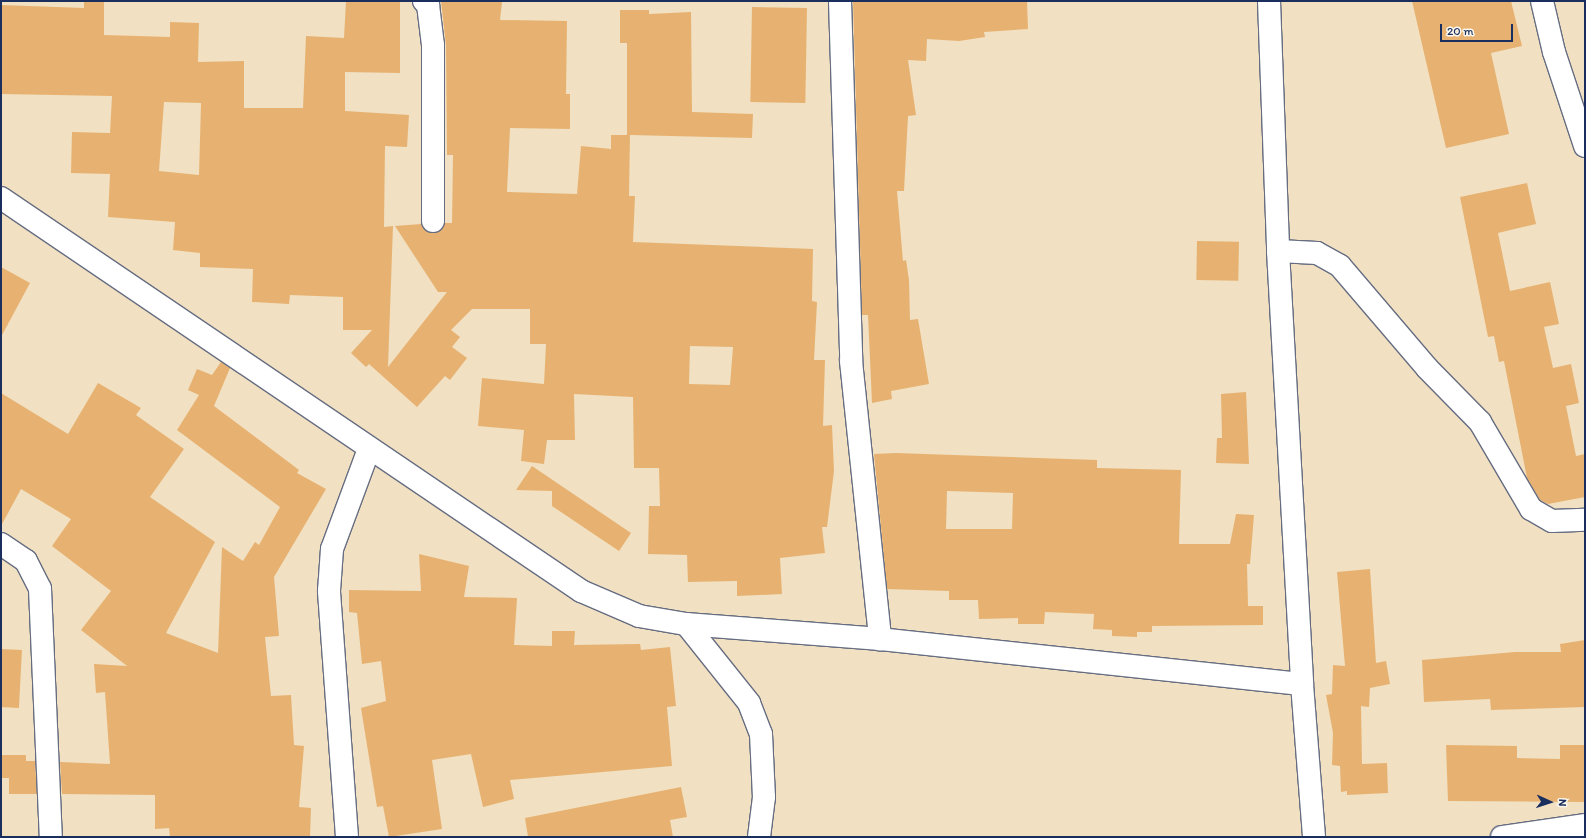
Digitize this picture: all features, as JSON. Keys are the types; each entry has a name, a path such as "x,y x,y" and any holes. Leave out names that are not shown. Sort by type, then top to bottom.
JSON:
{"street":[{"path":"424,1 428,5 433,45 433,221"},
{"path":"840,1 851,361 880,639"},
{"path":"1269,1 1278,251 1302,684 1314,837"},
{"path":"1542,1 1554,52 1585,146"},
{"path":"1,198 369,449 581,591 639,616 686,624 880,639 1302,684"},
{"path":"1278,251 1317,253 1340,266 1427,368 1480,422 1531,509 1552,522 1585,520"},
{"path":"347,837 329,591 332,549 369,449"},
{"path":"1,544 26,561 40,589 51,837"},
{"path":"686,624 749,703 761,734 764,797 759,837"},
{"path":"1502,837 1585,825"}],"building":[{"path":"84,1 104,1 104,35 170,37 170,22 199,23 198,62 244,61 244,108 303,108 306,36 344,38 346,1 400,1 400,73 345,72 345,111 409,115 407,147 385,146 384,227 393,226 388,367 447,292 438,292 395,226 421,224 433,233 445,223 452,223 453,155 447,155 446,45 441,1 502,2 500,20 567,21 566,94 570,94 570,129 510,128 507,192 577,194 581,146 611,149 611,135 627,135 627,43 620,43 620,10 649,10 649,14 691,12 692,112 753,114 752,138 630,135 629,196 635,196 633,242 813,249 812,301 817,302 814,360 825,360 823,426 832,425 834,471 827,527 822,527 825,553 780,558 782,594 737,596 737,581 688,582 687,555 648,554 649,506 660,506 659,468 634,468 633,397 574,394 575,440 547,440 544,464 521,461 524,430 478,426 482,378 544,384 546,344 530,344 530,309 472,309 451,330 460,337 452,347 467,358 450,380 445,376 417,407 369,364 366,367 351,353 372,330 343,330 343,297 290,295 289,304 252,302 253,269 200,267 200,253 173,250 175,222 108,217 110,174 71,173 72,132 110,133 112,96 1,94 1,5 84,8","holes":["164,102 201,103 199,175 159,171","690,346 733,347 730,385 689,384"]},
{"path":"853,1 1027,1 1028,29 984,32 985,37 959,41 927,39 926,61 908,60 916,115 908,116 904,191 897,191 903,261 906,260 909,280 910,320 918,319 929,384 891,391 892,399 872,403 868,315 862,315"},
{"path":"1412,1 1511,1 1522,46 1491,53 1509,134 1446,148"},
{"path":"752,7 807,8 805,103 750,102"},
{"path":"1527,183 1536,224 1498,233 1510,291 1550,282 1559,324 1544,327 1553,368 1571,364 1579,403 1566,406 1576,456 1585,454 1585,497 1548,504 1540,500 1527,478 1504,361 1499,362 1494,336 1488,337 1460,197"},
{"path":"1197,241 1239,242 1238,281 1196,280"},
{"path":"1,267 30,283 1,337"},
{"path":"221,362 230,368 214,406 299,470 297,473 326,489 274,577 279,636 265,637 271,696 291,695 294,745 304,746 299,807 311,808 310,837 170,837 169,828 155,829 155,795 62,794 60,762 110,764 105,692 96,693 94,664 127,666 81,630 111,591 52,546 71,519 21,489 1,526 1,393 68,434 98,383 141,408 136,415 184,449 150,497 215,542 166,633 218,653 222,547 243,561 255,542 259,545 280,507 177,430 199,395 188,390 197,369 212,375"},
{"path":"1246,392 1249,464 1216,463 1217,438 1222,438 1221,394"},
{"path":"896,453 1097,460 1097,468 1181,470 1179,544 1230,544 1236,514 1254,515 1250,564 1247,564 1248,606 1263,606 1263,625 1152,626 1152,632 1137,632 1137,637 1112,636 1112,630 1093,629 1094,614 1045,612 1044,624 1018,624 1018,618 979,619 978,600 949,600 949,591 887,589 874,454","holes":["947,491 1013,493 1012,529 946,529"]},
{"path":"532,466 631,533 619,551 552,506 552,491 516,490"},
{"path":"419,554 469,566 464,597 517,598 514,645 552,646 552,631 575,631 574,645 640,644 641,650 670,647 676,706 667,707 672,766 510,780 514,799 483,807 471,754 432,760 442,829 389,837 383,806 377,807 361,708 386,701 381,661 362,664 357,613 349,612 349,590 421,591"},
{"path":"1370,569 1376,663 1386,661 1390,684 1370,688 1369,707 1361,706 1362,764 1387,763 1388,793 1347,795 1347,791 1341,792 1340,766 1332,765 1333,733 1326,695 1332,694 1333,665 1345,666 1337,572"},
{"path":"1585,640 1585,707 1491,710 1490,699 1424,702 1422,660 1515,652 1561,652 1560,644"},
{"path":"1,649 22,650 19,708 1,707"},
{"path":"1446,745 1517,746 1517,758 1560,759 1560,745 1585,745 1585,802 1448,801"},
{"path":"1,755 26,755 26,761 35,761 37,794 9,794 9,778 1,778"},
{"path":"681,787 687,817 670,820 673,837 528,837 525,818"}]}
